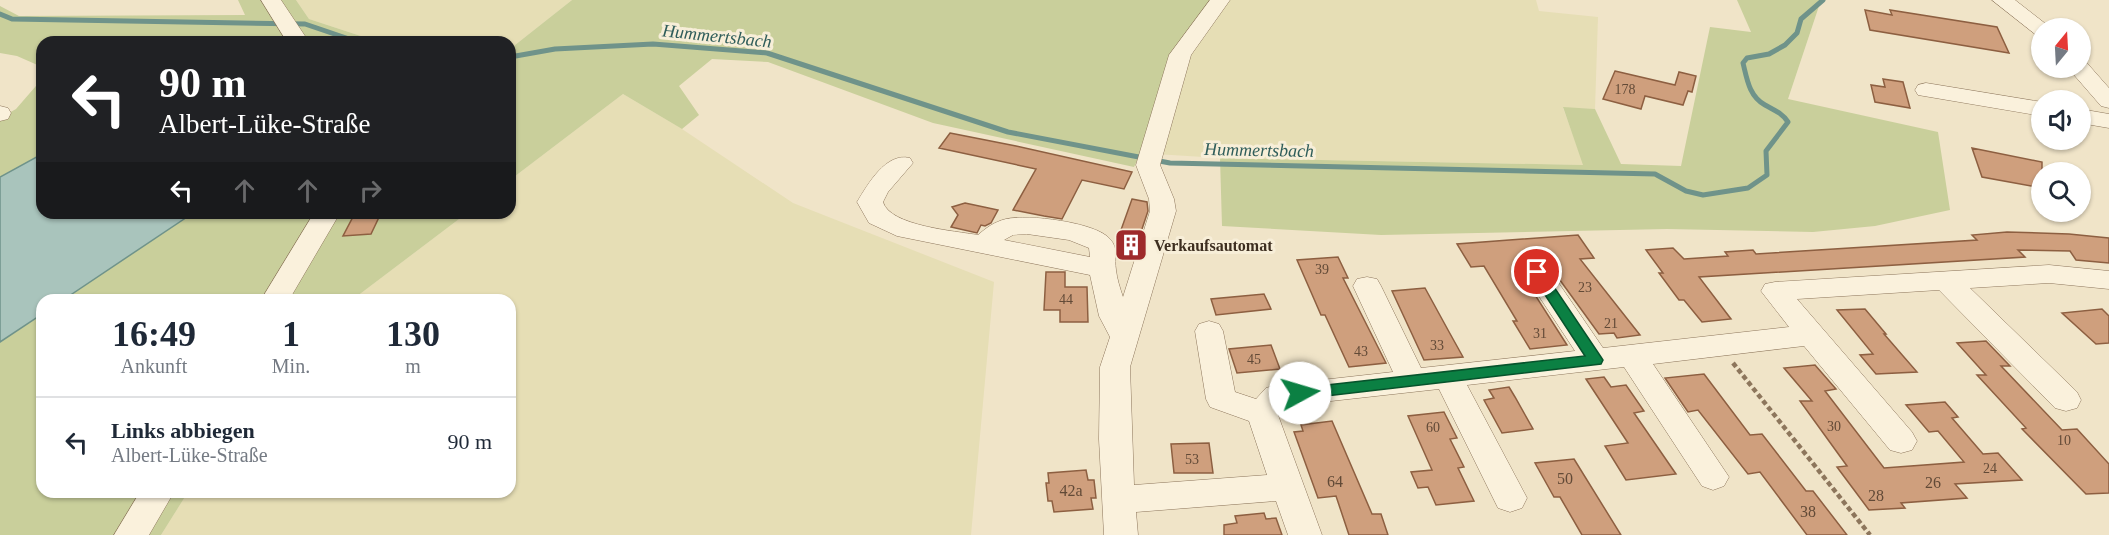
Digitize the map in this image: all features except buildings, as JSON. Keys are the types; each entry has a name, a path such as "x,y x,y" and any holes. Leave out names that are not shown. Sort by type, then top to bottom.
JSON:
{"street":[{"path":"1121,535 1115,367 1163,212 1164,200 1149,177 1149,159 1180,55 1220,0"},
{"path":"2002,0 2031,22"},
{"path":"2088,78 2109,101"},
{"path":"1926,90 2031,107"},
{"path":"2091,118 2109,121"},
{"path":"901,163 877,189 870,202 875,215 889,224 1104,278 1138,291"},
{"path":"279,294 323,219"},
{"path":"1537,272 1596,360"},
{"path":"1901,441 1774,291 2049,274 2109,280"},
{"path":"1104,278 1113,316 1124,338"},
{"path":"1945,280 2066,400"},
{"path":"1367,286 1412,381"},
{"path":"1209,331 1221,399 1262,413"},
{"path":"1262,413 1277,396 1811,335"},
{"path":"1632,356 1713,477"},
{"path":"1448,377 1510,498"},
{"path":"1262,413 1305,535"},
{"path":"1119,500 1287,487"},
{"path":"131,535 154,498"}],"path":[{"path":"1720,346 1870,535"}],"shaded area":[{"path":"296,0 572,0 516,44 516,36 361,36 309,19"},
{"path":"1227,0 1536,0 1539,11 1598,17 1595,109 1563,108 1584,165 1220,158 1155,154 1185,55"},
{"path":"623,94 682,129 793,203 994,282 971,535 161,535 184,498 516,498 516,294 360,294 459,219 516,219 516,175"}],"green space":[{"path":"238,0 296,0 309,19 361,36 36,36 36,64 17,56 0,53 0,6 19,16 245,15"},
{"path":"572,0 1214,0 1134,167 933,123 768,62 712,59 679,86 699,115 682,129 623,94 516,175 516,44"},
{"path":"1737,0 1821,0 1788,99 1938,132 1950,210 1875,226 1813,232 1667,229 1381,235 1222,226 1220,158 1583,165 1563,107 1595,109 1621,164 1681,166 1710,27 1751,32"},
{"path":"36,86 36,157 0,177 0,118 16,109"},
{"path":"184,219 459,219 360,294 72,294"},
{"path":"36,318 36,498 184,498 161,535 0,535 0,342"}],"water":[{"path":"36,157 36,219 184,219 72,294 36,294 36,318 0,342 0,177"}],"waterway":[{"name":"Hummertsbach","path":"1154,160 1170,163 1655,174 1686,191 1703,195 1748,188 1767,175 1766,151 1788,122 1755,97 1743,63 1747,58 1769,54 1785,45 1797,33 1801,19 1823,0"},
{"name":"Hummertsbach","path":"0,14 12,19 305,24 340,36"},
{"name":"Hummertsbach","path":"516,56 555,49 653,44 767,53 1008,132 1144,158"}],"place":[{"name":"Verkaufsautomat","path":"1131,245"}],"route":[{"path":"1300,393 1596,360 1537,272"}]}
